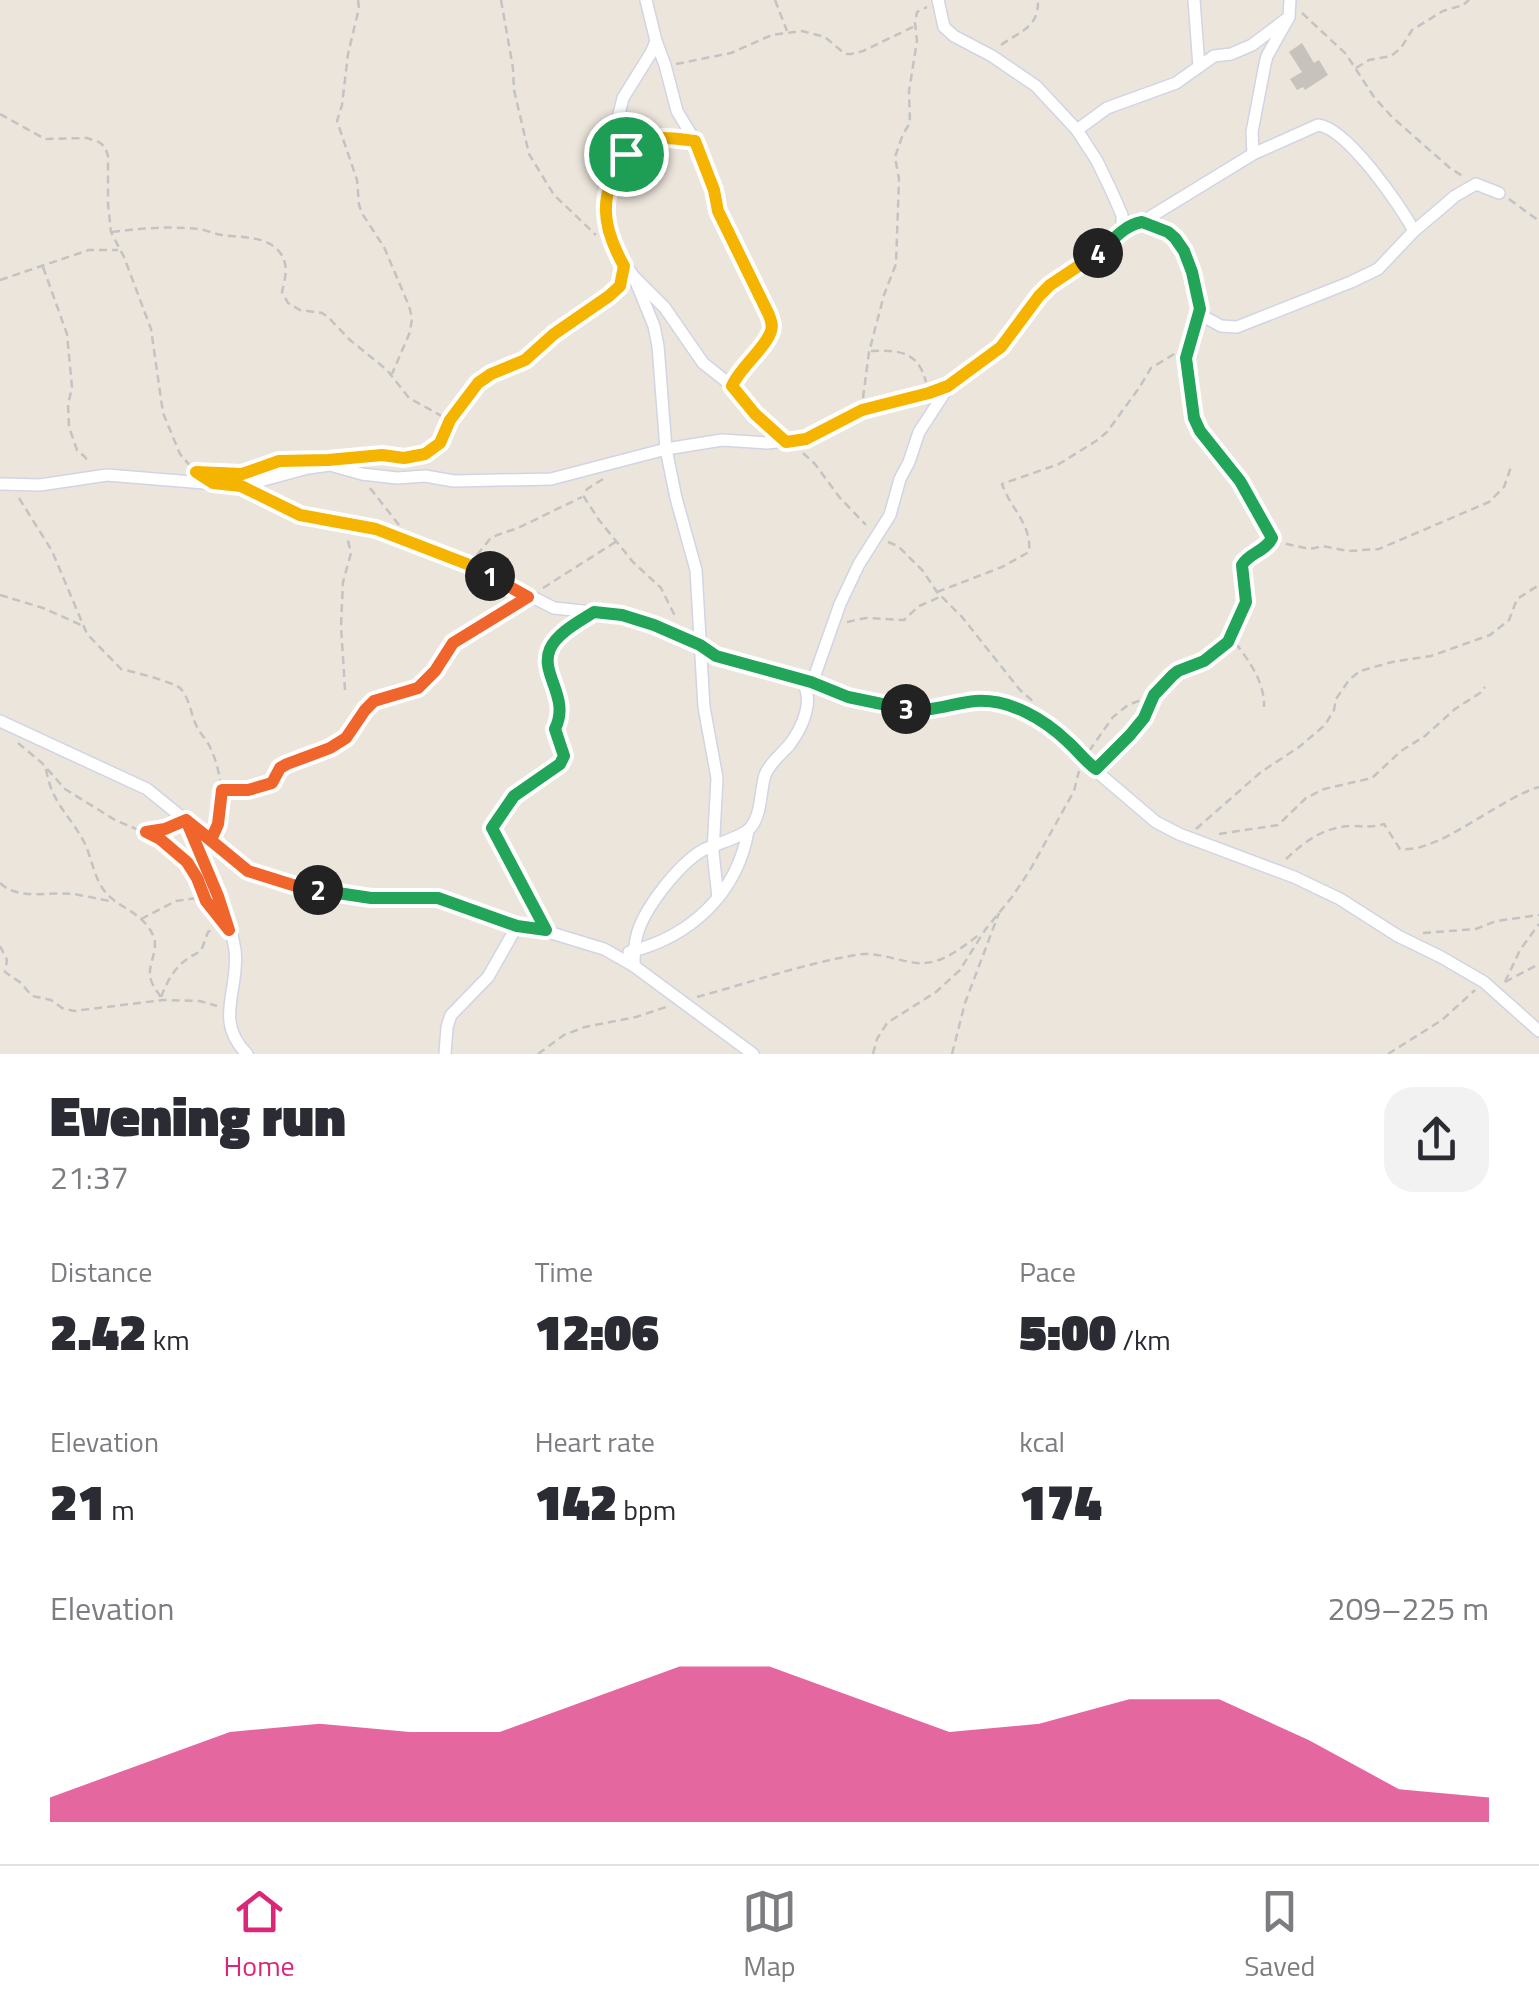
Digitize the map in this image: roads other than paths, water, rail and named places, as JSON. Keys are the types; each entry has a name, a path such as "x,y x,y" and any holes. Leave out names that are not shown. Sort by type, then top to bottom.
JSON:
{"street":[{"path":"646,0 677,111 695,141 718,211 772,326 767,339 732,386"},
{"path":"1194,0 1199,68"},
{"path":"1253,154 1252,132 1267,56 1289,18 1290,0"},
{"path":"938,1 944,27 1036,86 1077,130 1111,190 1122,215 1122,229"},
{"path":"1077,130 1106,108 1176,84 1214,56 1252,45 1289,18"},
{"path":"656,41 623,98 618,136 606,164 605,200 612,246 634,278 665,308 703,363 788,442"},
{"path":"241,486 330,465 362,474 426,476 454,482 551,478 666,448 722,440 767,443 806,439 862,410 948,386 1001,347 1050,285 1110,244 1122,229 1142,222 1253,154 1318,125 1328,127 1355,151 1400,205 1414,230"},
{"path":"1142,222 1175,238 1192,272 1199,314 1229,327 1245,324 1378,268 1414,230 1476,184 1499,193"},
{"path":"634,278 654,326 666,448 696,570 704,707 717,778 713,846 718,898"},
{"path":"612,953 634,951 664,940 702,916 718,898 744,853 765,775 797,732 807,707 806,681 832,630 840,604 890,515 919,432 948,386"},
{"path":"4,484 40,485 107,476 241,486 300,515 376,529 467,564 554,608 622,615 700,645 716,656 848,697 923,711 988,701 1028,713 1066,740 1082,759 1156,822 1340,899 1398,936 1484,982 1539,1031"},
{"path":"0,721 147,790 248,871 296,886 371,898 438,898 612,953 753,1054"},
{"path":"186,820 218,896 235,950 228,1016 233,1037 247,1054"},
{"path":"634,966 640,924 684,864 748,831"},
{"path":"445,1054 451,1015 488,977 517,926"}]}
